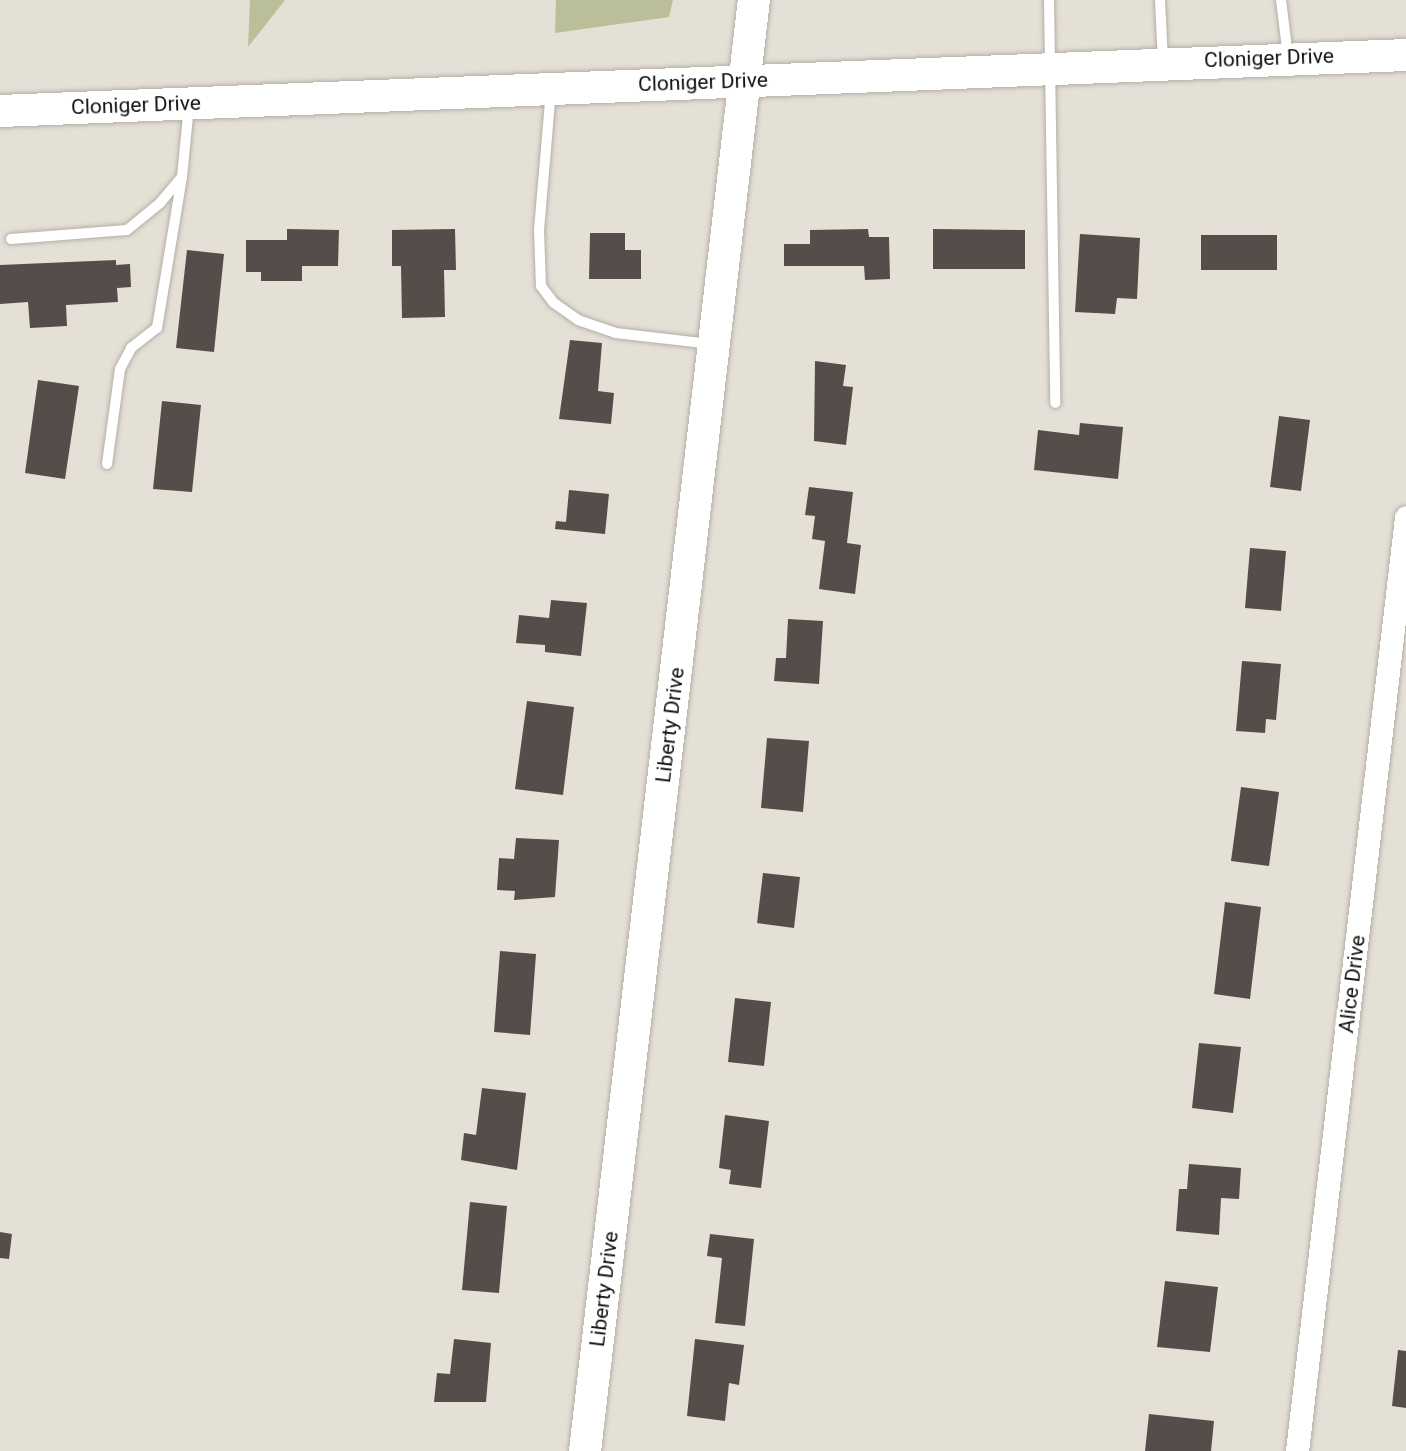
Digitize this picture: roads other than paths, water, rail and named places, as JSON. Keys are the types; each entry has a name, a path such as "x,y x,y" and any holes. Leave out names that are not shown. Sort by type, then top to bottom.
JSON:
{"street":[{"name":"Liberty Drive","path":"585,1451 754,0"},
{"name":"Cloniger Drive","path":"0,111 1163,62 1406,55"},
{"name":"Alice Drive","path":"1297,1451 1406,517"}],"lane":[{"path":"1049,0 1055,403"},
{"path":"1160,0 1163,62"},
{"path":"1281,0 1288,58"},
{"path":"551,89 539,230 541,286 554,303 578,320 616,333 714,344"},
{"path":"107,464 120,369 131,348 157,328 182,177 189,103"},
{"path":"10,239 127,230 160,203 182,177"}]}
